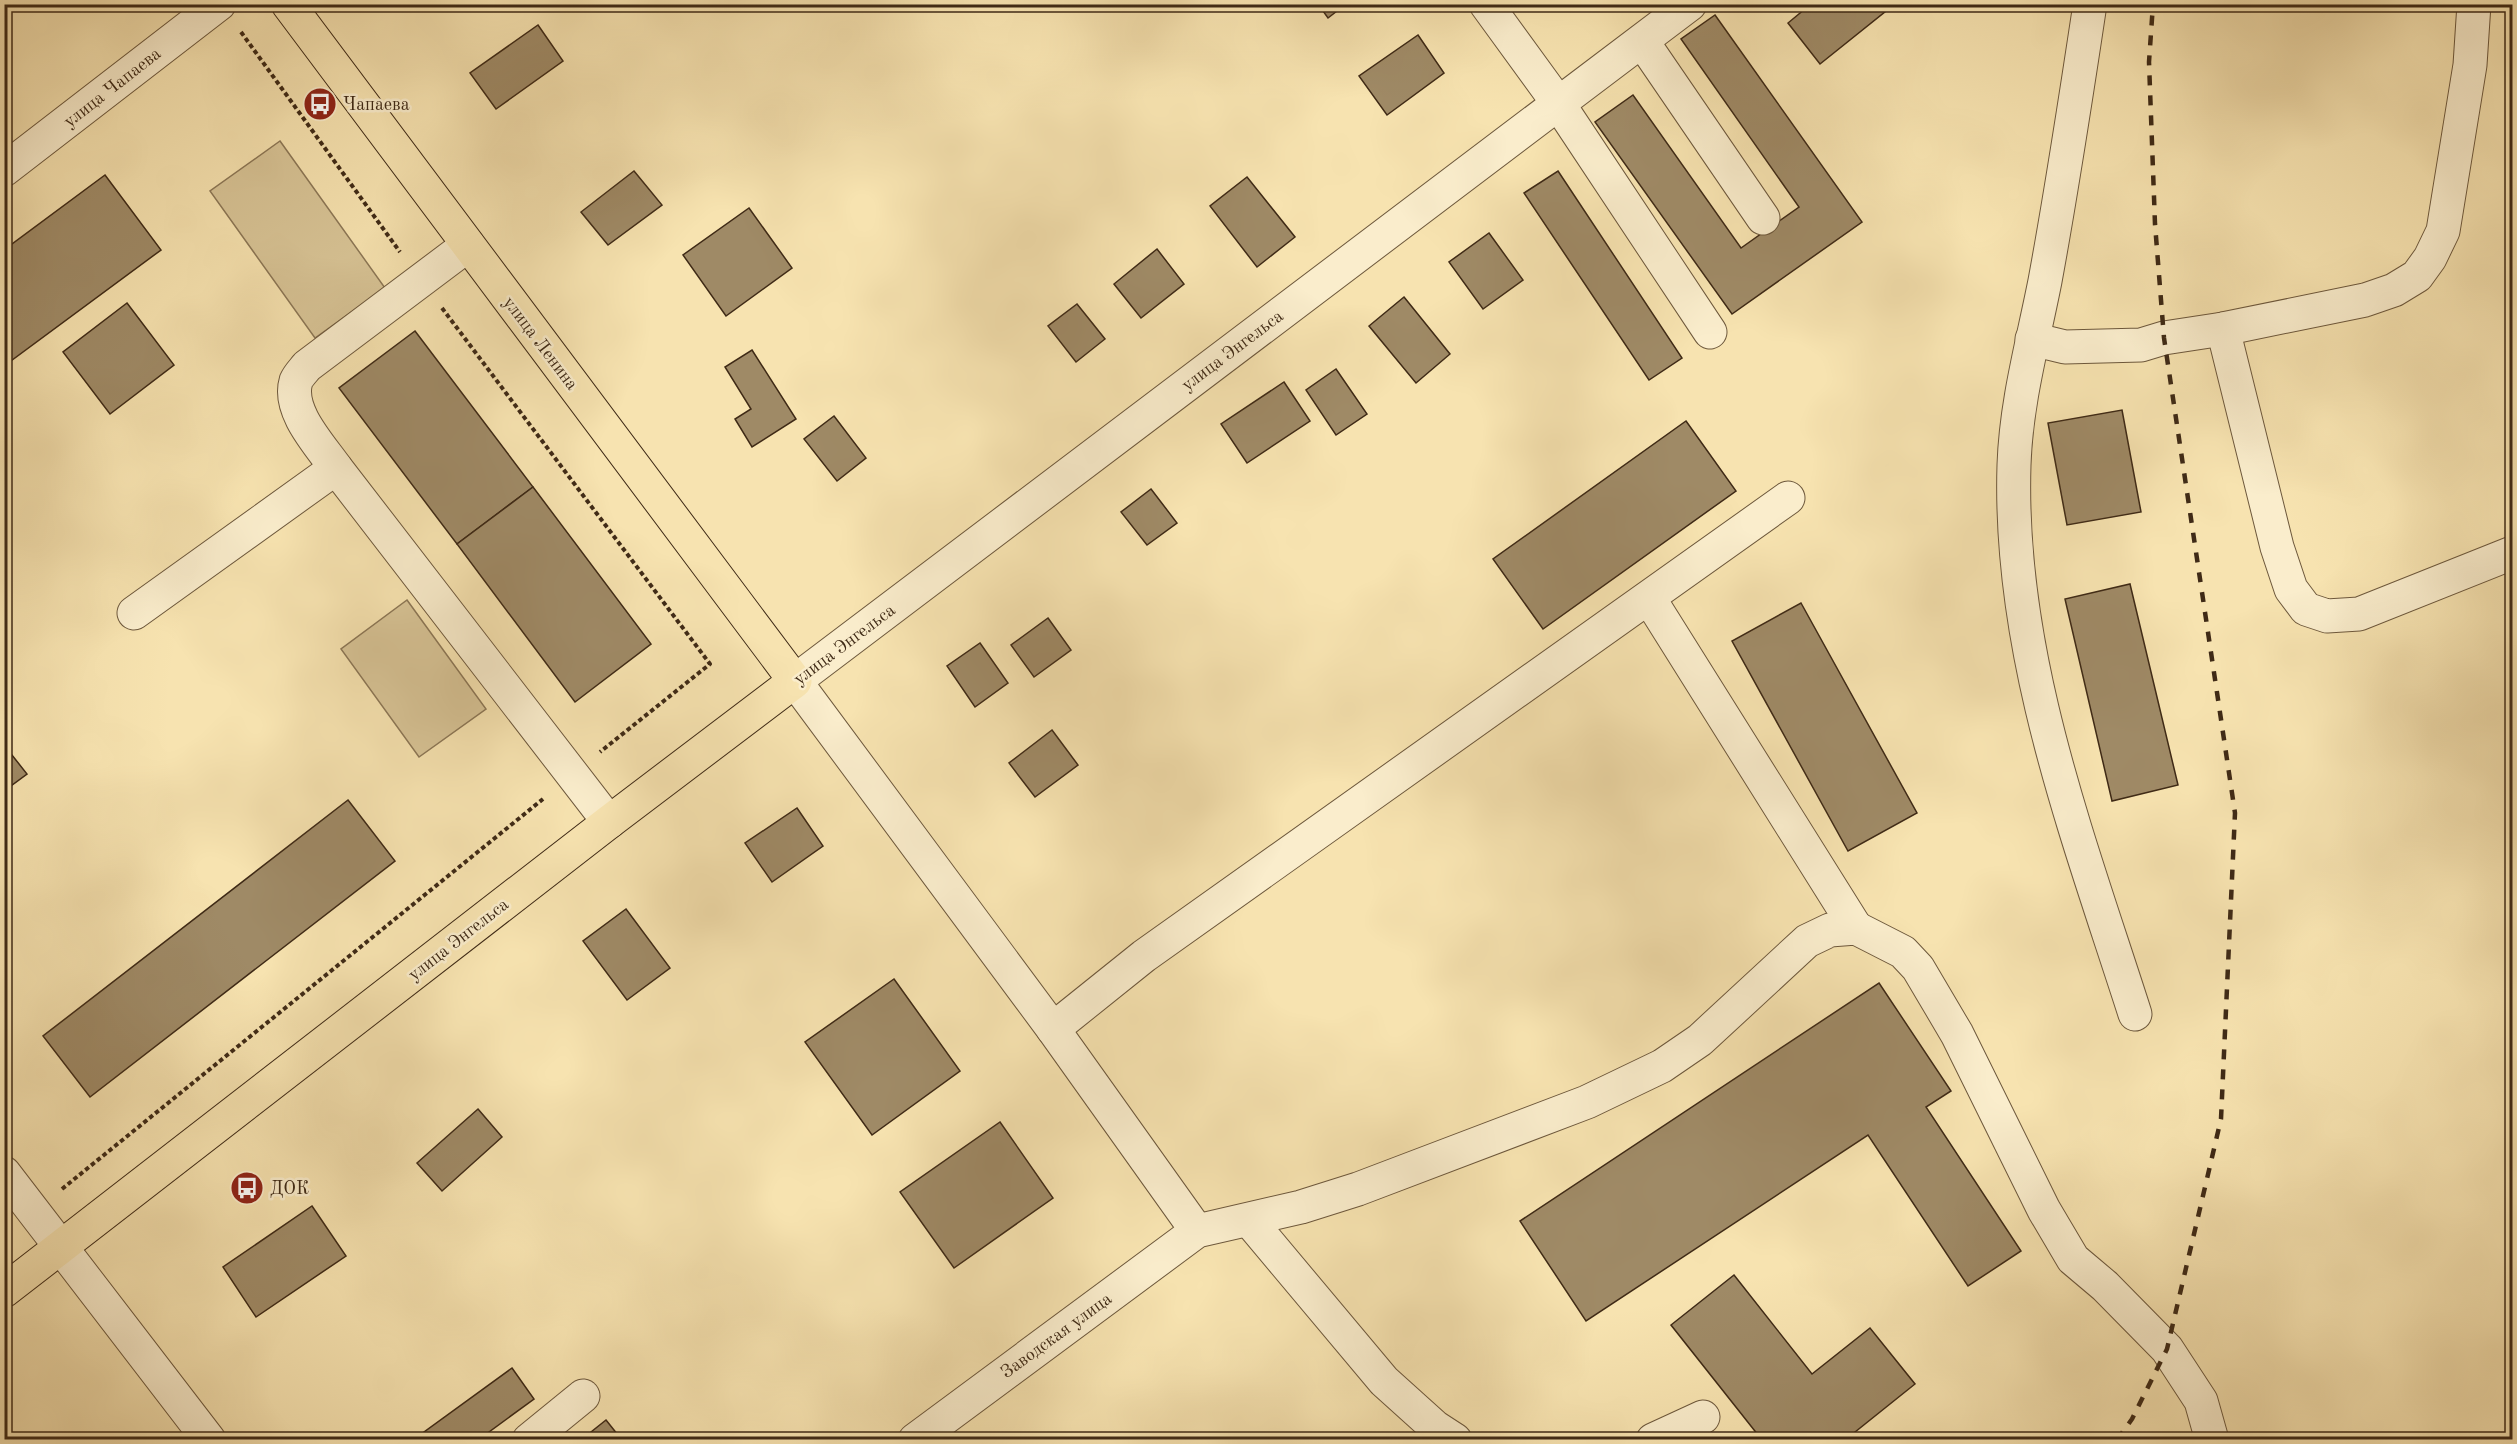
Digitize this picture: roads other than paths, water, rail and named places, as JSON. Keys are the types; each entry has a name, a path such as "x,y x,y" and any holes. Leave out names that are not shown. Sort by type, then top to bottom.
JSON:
{"main road":[{"name":"улица Ленина","path":"288,4 795,681"},
{"name":"улица Энгельса","path":"4,1291 609,822 795,681"}],"street":[{"path":"1486,4 1558,103 1710,332"},
{"name":"улица Энгельса","path":"795,681 1690,4"},
{"path":"2090,4 2056,219 2023,385 2014,464 2017,561 2026,631 2059,778 2135,1014"},
{"path":"2032,339 2066,347 2141,345 2164,338 2223,329 2365,300 2394,290 2417,276 2430,258 2443,231 2470,65 2474,4"},
{"name":"улица Чапаева","path":"4,170 227,14"},
{"path":"1642,41 1763,218"},
{"path":"468,245 422,282 307,366 297,379 294,395 300,415 336,468 609,822"},
{"path":"2223,329 2277,547 2290,589 2306,609 2327,616 2359,614 2512,553"},
{"path":"134,614 336,468"},
{"path":"1053,1029 1144,956 1788,498"},
{"path":"1649,598 1857,928 1903,952 1918,968 1957,1034 2044,1210 2073,1259 2105,1286 2167,1348 2200,1401 2212,1440"},
{"path":"795,681 1053,1029 1197,1231 1249,1220 1359,1189 1587,1102 1662,1066 1700,1040 1807,940 1830,930 1857,928"},
{"path":"4,1173 209,1440"},
{"path":"1249,1220 1384,1381 1435,1427 1455,1440"},
{"name":"Заводская улица","path":"915,1440 1197,1231"},
{"path":"529,1440 583,1396"},
{"path":"1653,1440 1703,1417"}],"railway":[{"path":"2117,1440 2132,1419 2167,1349 2221,1119 2235,813 2164,338 2155,224 2149,62 2153,4"}],"place":[{"name":"Чапаева","path":"320,104"},
{"name":"ДОК","path":"247,1188"}]}
